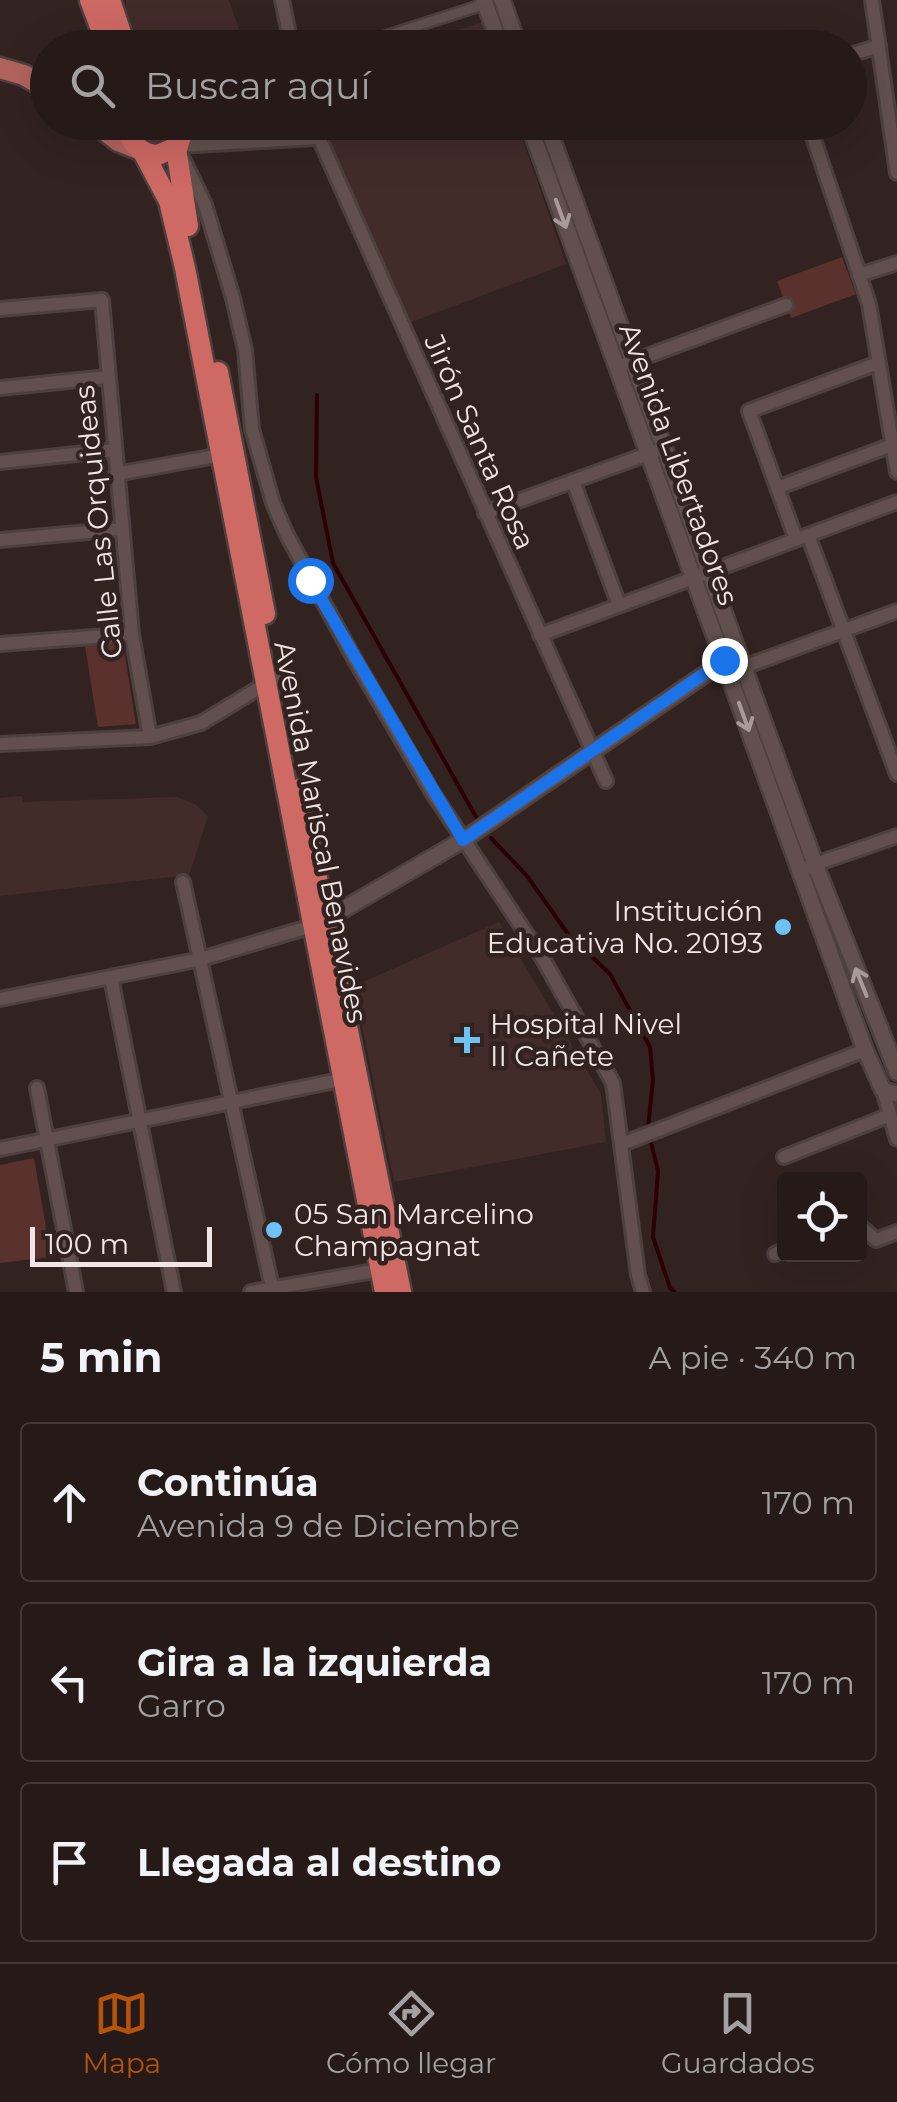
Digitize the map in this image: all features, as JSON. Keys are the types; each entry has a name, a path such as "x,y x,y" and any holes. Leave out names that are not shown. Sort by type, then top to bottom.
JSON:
{"highway":[{"path":"90,0 101,30"},
{"path":"110,0 120,30"},
{"name":"Avenida Mariscal Benavides","path":"132,140 169,201 228,454"},
{"path":"142,151 158,155 177,147 179,140"},
{"name":"Avenida Mariscal Benavides","path":"177,147 182,196 271,680 388,1268 401,1292"},
{"name":"Avenida Mariscal Benavides","path":"384,1292 388,1268"}],"main road":[{"path":"2,67 30,80"},
{"path":"117,140 142,151"}],"street":[{"path":"282,0 288,30"},
{"path":"872,0 897,173"},
{"path":"408,30 496,3"},
{"path":"496,3 499,30"},
{"path":"496,3 510,30"},
{"path":"867,49 879,46"},
{"path":"285,140 177,147 205,205 242,333 252,429 273,503 319,596 463,840 543,958 608,1074 643,1292"},
{"name":"Jirón Santa Rosa","path":"317,140 606,782"},
{"name":"Avenida Libertadores","path":"534,140 616,367 656,451 735,660 865,1050 886,1088"},
{"name":"Avenida Libertadores","path":"553,140 633,362 656,451"},
{"path":"814,140 869,304 897,472"},
{"path":"860,275 897,262"},
{"name":"Calle Las Orquideas","path":"0,309 102,300 120,529 132,634 150,738"},
{"path":"616,367 786,305"},
{"path":"878,364 750,411 778,488 844,631 897,774"},
{"path":"0,388 108,377"},
{"path":"778,488 892,445"},
{"path":"0,462 114,450"},
{"path":"484,512 656,451"},
{"path":"116,474 228,454"},
{"path":"573,481 619,604"},
{"path":"540,635 897,502"},
{"path":"0,540 120,529"},
{"path":"0,999 201,959 319,923 463,840 592,750 735,660 844,631 897,611"},
{"path":"0,644 132,634"},
{"path":"1,740 150,738 200,723 271,680"},
{"path":"807,867 897,836"},
{"name":"Avenida Libertadores","path":"807,867 897,1072"},
{"path":"184,882 272,1290"},
{"path":"111,978 174,1292"},
{"path":"622,1144 865,1050"},
{"path":"897,1072 886,1088 897,1140"},
{"path":"0,1149 349,1078"},
{"path":"37,1088 76,1292"},
{"path":"784,1157 890,1115"},
{"path":"867,1232 876,1240 897,1232"},
{"path":"251,1292 388,1268"}],"shaded area":[{"path":"126,0 229,0 239,30 134,30"},
{"path":"482,22 485,30 458,30"},
{"path":"141,140 176,140 175,143 146,149"},
{"path":"328,140 523,140 566,264 406,324"},
{"path":"842,257 856,294 791,318 777,281"},
{"path":"123,644 136,724 98,727 85,646"},
{"path":"22,796 23,802 177,797 195,804 208,816 189,875 0,896 0,798"},
{"name":"Hospital Nivel II Cañete","path":"499,922 601,1094 606,1142 394,1182 354,986"},
{"path":"34,1158 51,1257 0,1263 0,1165"}],"waterway":[{"path":"317,395 316,477 333,563 476,817"},
{"path":"491,838 527,876 568,934 610,974 650,1047 653,1080 648,1128"},
{"path":"650,1138 658,1171 653,1237 670,1288 675,1292"}],"place":[{"name":"Institución Educativa No. 20193","path":"783,927"},
{"name":"Hospital Nivel II Cañete","path":"467,1040"},
{"name":"05 San Marcelino Champagnat","path":"274,1230"}],"route":[{"path":"310,580 463,840 724,660"}]}
